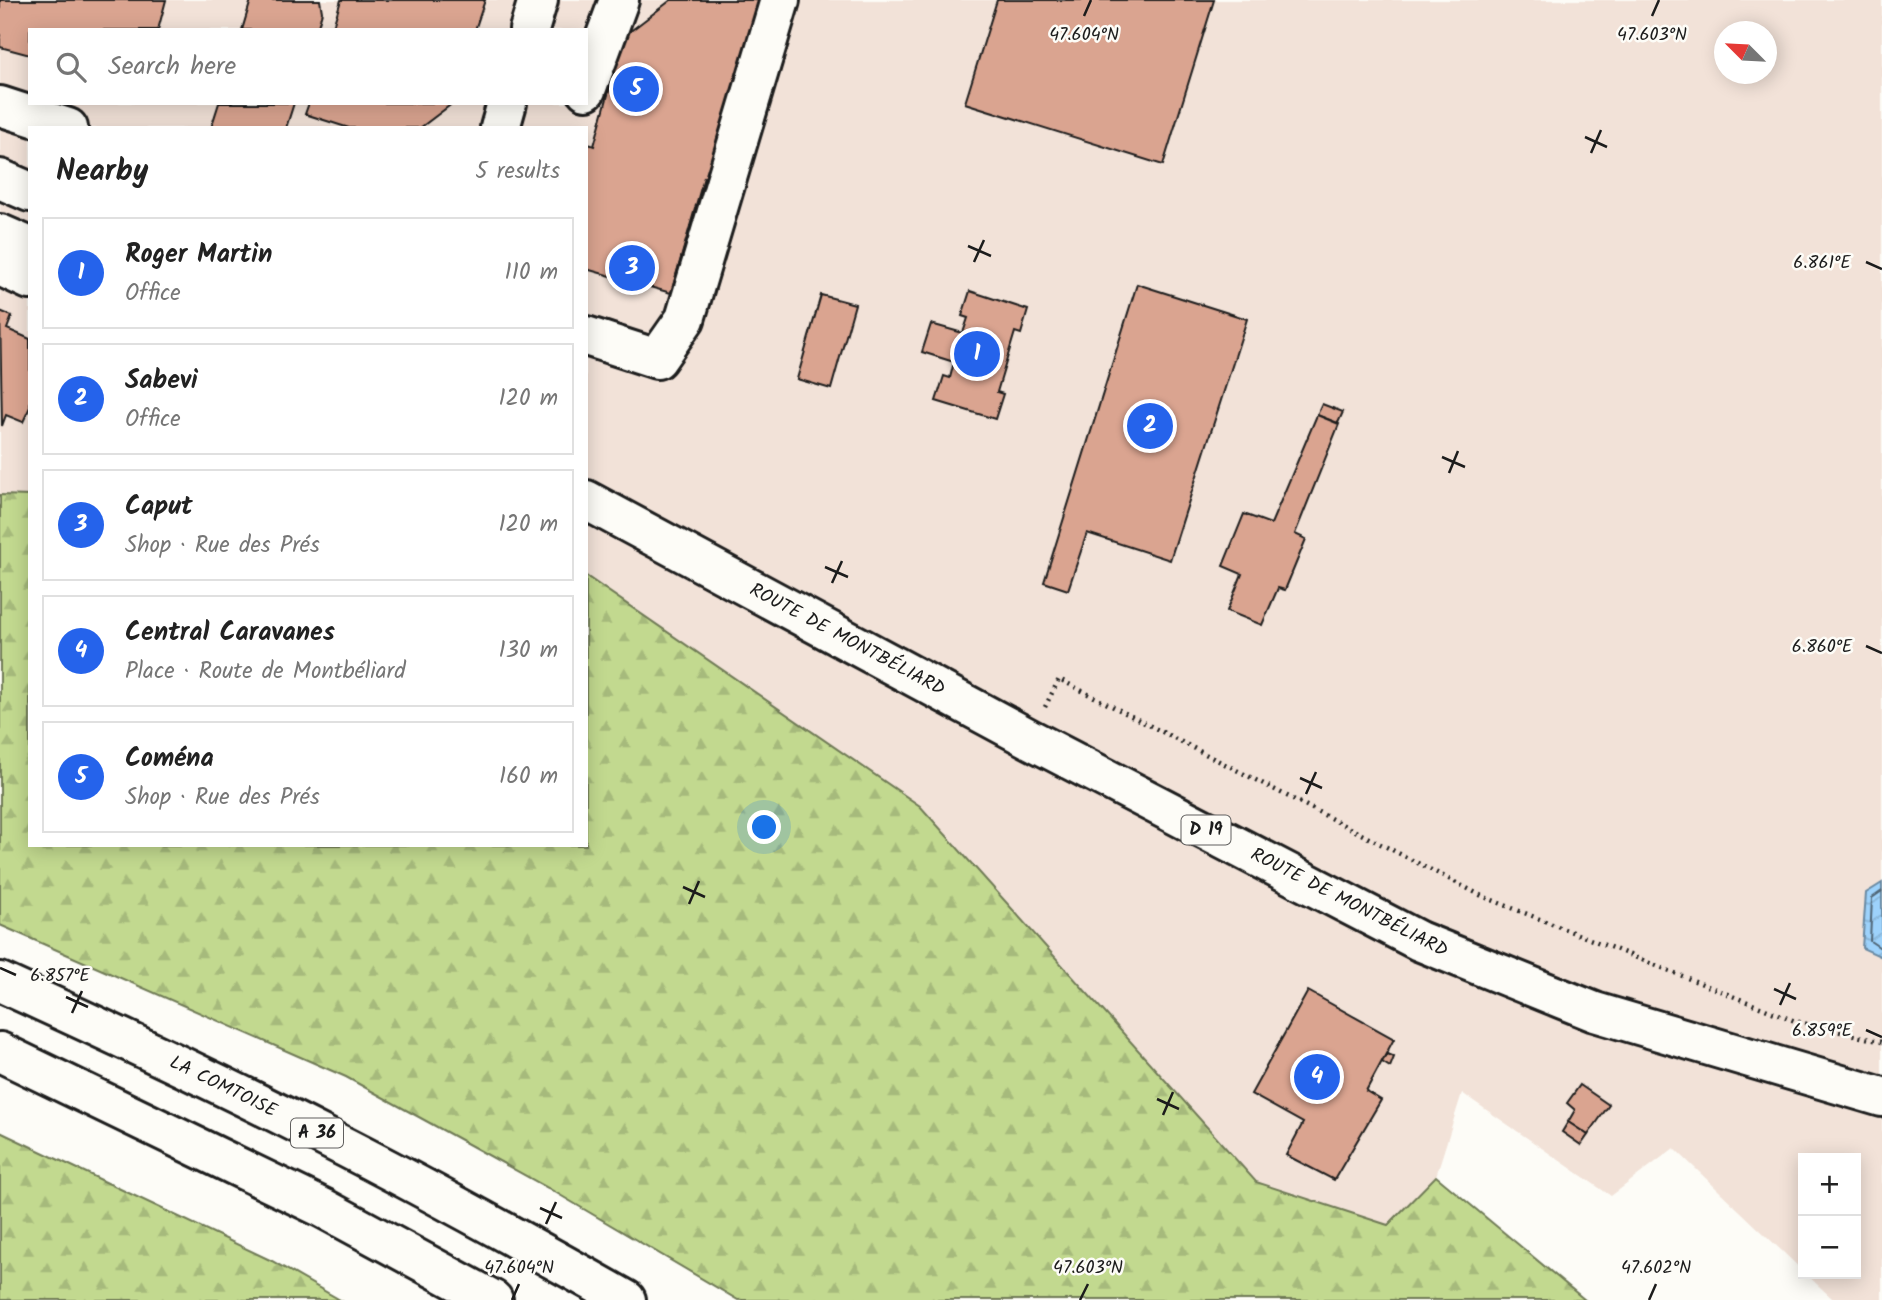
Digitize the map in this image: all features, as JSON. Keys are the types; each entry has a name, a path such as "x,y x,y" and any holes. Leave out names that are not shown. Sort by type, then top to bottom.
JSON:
{"main road":[{"path":"531,28 538,0"},
{"path":"588,84 619,0"},
{"path":"588,337 657,359 685,319 780,0"},
{"path":"501,126 506,105"},
{"path":"0,106 62,126"},
{"path":"0,178 28,191"},
{"path":"0,234 28,246"},
{"path":"0,266 28,279"},
{"name":"ROUTE DE MONTBÉLIARD","path":"588,501 1030,739 1419,941 1595,1012 1882,1097"},
{"name":"LA COMTOISE","path":"0,982 328,1138 490,1223 626,1300"},
{"path":"0,1052 323,1208 494,1300"}],"path":[{"path":"1030,739 1059,679 1482,896 1795,1021 1882,1042"}],"shaded area":[{"path":"0,0 1882,0 1882,1300 1834,1300 1811,1279 1861,1279 1861,1153 1798,1153 1798,1266 1674,1148 1611,1196 1462,1093 1436,1176 1388,1225 1256,1182 920,806 588,577 588,126 28,126 28,496 0,495"}],"green space":[{"path":"0,495 28,496 28,847 588,847 588,577 920,806 1256,1182 1388,1225 1436,1176 1585,1300 738,1300 548,1188 346,1077 0,925"},
{"path":"0,1132 272,1261 340,1300 0,1300"}],"water":[{"path":"1882,883 1882,957 1862,948 1866,893"}],"building":[{"path":"0,0 166,0 159,28 28,28 28,54 0,47"},
{"path":"251,0 320,0 322,12 318,28 243,28"},
{"path":"341,0 485,0 476,28 333,28"},
{"path":"671,0 769,0 718,181 704,177 671,293 588,270 588,144 594,146 624,36"},
{"path":"997,0 1214,0 1163,165 965,103"},
{"path":"218,105 293,105 287,126 212,126"},
{"path":"308,105 450,105 423,126 343,126 305,114"},
{"path":"1137,284 1247,319 1170,560 1087,533 1068,590 1044,582"},
{"path":"970,291 1028,310 1021,334 1015,332 997,392 1003,394 995,419 936,401 944,376 950,378 954,362 922,352 931,324 963,333 968,318 962,316"},
{"path":"821,295 855,304 831,389 797,379"},
{"path":"0,311 12,316 7,329 28,338 28,411 23,422 6,415 2,426"},
{"path":"1322,404 1343,412 1338,423 1317,415"},
{"path":"1317,415 1339,424 1295,534 1306,539 1285,590 1278,588 1262,625 1227,611 1242,574 1223,566 1244,514 1271,524"},
{"path":"1308,991 1394,1039 1366,1091 1381,1100 1334,1180 1286,1155 1303,1123 1251,1094"},
{"path":"1387,1054 1394,1057 1390,1067 1382,1062"},
{"path":"1580,1085 1609,1105 1588,1135 1568,1122 1575,1110 1567,1103"},
{"path":"1568,1122 1588,1135 1581,1145 1562,1132"}],"place":[{"name":"Coména","path":"636,89"},
{"name":"Caput","path":"632,268"},
{"name":"Roger Martin","path":"977,354"},
{"name":"Sabevi","path":"1150,426"},
{"name":"Central Caravanes","path":"1317,1077"}]}
